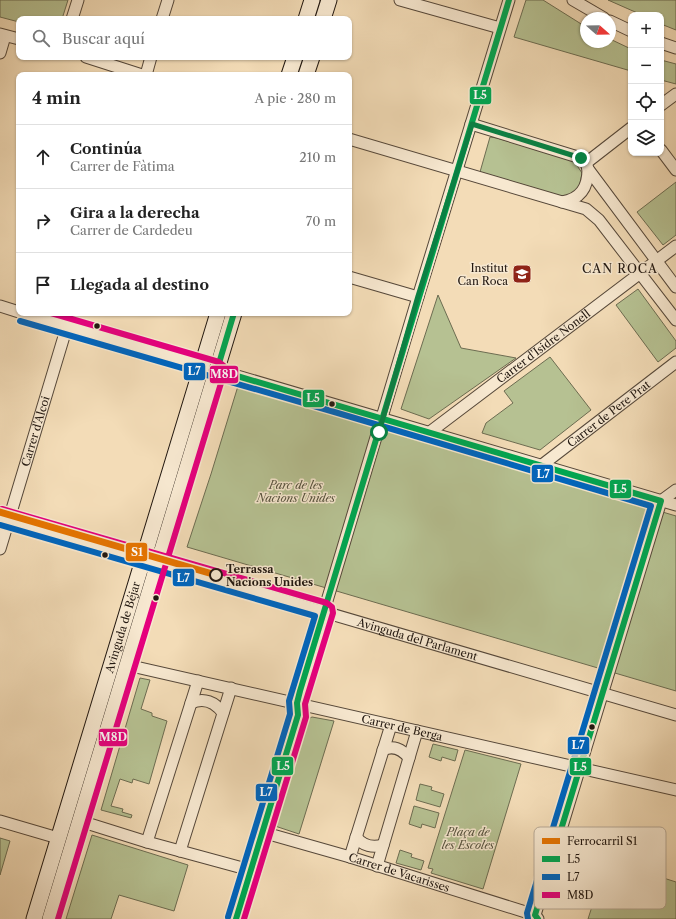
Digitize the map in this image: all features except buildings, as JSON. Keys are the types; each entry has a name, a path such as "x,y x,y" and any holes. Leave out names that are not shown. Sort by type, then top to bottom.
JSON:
{"main road":[{"path":"307,16 312,0"},
{"path":"324,16 329,0"},
{"path":"290,72 294,60"},
{"path":"307,72 311,60"},
{"name":"Avinguda de Béjar","path":"34,919 217,316"},
{"name":"Avinguda de Béjar","path":"50,919 233,316"},
{"path":"202,365 217,370"}],"street":[{"path":"73,16 78,0"},
{"path":"163,16 168,0"},
{"path":"400,0 500,28"},
{"path":"236,919 298,715 297,703 418,296 509,0"},
{"path":"573,0 594,12"},
{"path":"616,24 628,30"},
{"path":"0,53 3,35 16,38"},
{"path":"664,44 676,48"},
{"path":"95,60 133,72"},
{"path":"147,72 150,60"},
{"path":"664,103 676,94"},
{"path":"472,124 581,158 676,287"},
{"path":"562,202 572,200 581,194 587,183 587,166 628,131"},
{"path":"352,139 586,209 594,214 676,320"},
{"path":"664,154 676,170"},
{"name":"Carrer d'Isidre Nonell","path":"430,432 676,246"},
{"path":"352,278 418,296"},
{"path":"0,306 16,312"},
{"path":"30,316 202,365"},
{"name":"Carrer d'Alcoi","path":"0,549 5,518 71,316"},
{"name":"Carrer de Pere Prat","path":"542,465 676,362"},
{"path":"217,370 542,465 676,506"},
{"path":"563,827 661,501 676,490"},
{"name":"Avinguda del Parlament","path":"5,518 676,715"},
{"name":"Carrer de Berga","path":"127,665 676,790"},
{"path":"147,842 198,681"},
{"path":"180,851 231,688"},
{"path":"191,703 199,700 208,701 218,706 223,713"},
{"path":"350,857 391,725"},
{"path":"377,866 417,731"},
{"path":"383,750 389,747 398,749 404,752 409,758"},
{"path":"0,821 58,838"},
{"path":"80,821 147,842 250,870"},
{"name":"Carrer de Vacarisses","path":"262,832 350,857 536,918"},
{"path":"356,837 360,842 375,847 383,845"}],"green space":[{"path":"0,0 68,0 63,16 16,16 16,21 0,17"},
{"path":"526,0 543,0 580,23 580,48 616,48 616,42 628,48 628,70 514,37"},
{"path":"608,0 676,0 676,30 664,25 664,12 635,12"},
{"path":"664,61 676,64 676,84 664,81"},
{"path":"490,137 574,161 582,173 579,189 564,197 480,172"},
{"path":"676,182 676,235 663,245 637,212"},
{"path":"638,289 676,341 676,348 658,362 616,305"},
{"path":"438,295 461,348 516,358 429,419 401,409"},
{"path":"550,357 591,410 540,450 482,433 486,423 513,403 504,391"},
{"name":"Parc de les Nacions Unides","path":"238,386 676,516 676,691 187,547"},
{"path":"140,678 150,680 141,709 152,713 152,716 167,721 149,784 133,779 132,783 120,779 111,806 123,809 122,812 132,815 131,818 101,810"},
{"path":"312,717 334,721 299,834 275,826 308,719"},
{"path":"433,744 458,750 455,761 442,757 441,761 429,757"},
{"name":"Plaça de les Escoles","path":"465,750 521,764 483,889 431,873 433,869 428,868"},
{"name":"Plaça de les Escoles","path":"420,784 432,787 431,790 444,794 440,807 416,800"},
{"name":"Plaça de les Escoles","path":"414,806 439,813 435,828 422,824 421,828 409,824"},
{"path":"92,835 188,865 174,911 119,895 111,919 66,919"},
{"path":"0,838 10,841 0,875"},
{"path":"400,850 412,854 411,857 424,861 421,870 396,863"},
{"path":"666,879 676,882 676,919 588,919 591,909 666,909"}],"rail line":[{"name":"S1","path":"0,512 216,575"}],"transit line":[{"name":"L5","path":"236,919 298,715 297,703 300,691 509,0"},
{"name":"M8D","path":"58,919 225,370 224,366 219,362 61,316"},
{"name":"L5","path":"233,316 217,370 661,501 562,827"},
{"name":"L7","path":"20,321 651,506 553,827"},
{"name":"M8D","path":"2,509 327,603 332,607 333,613 305,704 306,717 244,919"},
{"name":"L7","path":"0,525 315,616 289,701 290,714 228,917"},
{"name":"L7","path":"528,919 527,913 534,890"},
{"name":"L5","path":"537,909 535,915 538,919"}],"place":[{"name":"Institut Can Roca","path":"522,274"},
{"name":"Terrassa Nacions Unides","path":"216,575"}],"district":[{"name":"CAN ROCA","path":"620,268"}],"route":[{"path":"379,432 418,296 472,124 581,158"}]}
